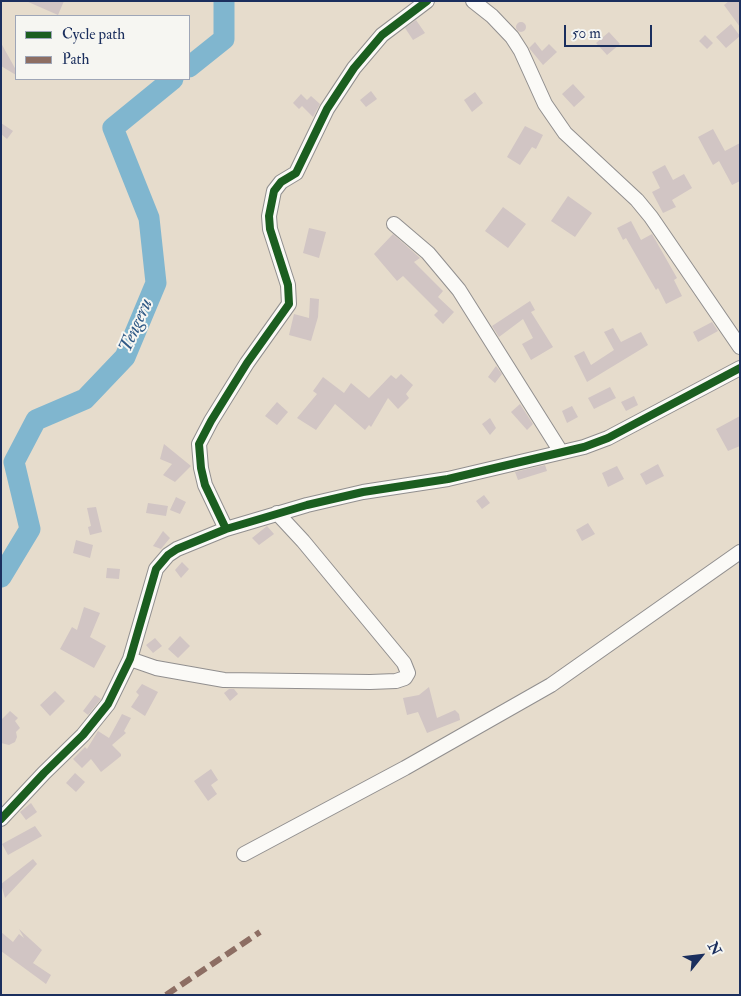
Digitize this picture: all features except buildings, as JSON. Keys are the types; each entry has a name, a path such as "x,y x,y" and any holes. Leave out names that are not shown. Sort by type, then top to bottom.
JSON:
{"street":[{"path":"226,529 205,484 201,468 199,444 210,421 247,363 289,304 288,285 270,229 269,216 274,191 280,182 296,173 317,126 338,90 354,68 382,35 427,1"},
{"path":"473,1 492,16 512,37 521,51 545,104 566,133 636,200 651,217 740,347"},
{"path":"394,224 428,253 458,290 561,452"},
{"path":"1,820 92,725 108,704 130,659 152,582 162,561 177,549 226,529 277,513 363,492 448,479 561,452 608,438 740,368"},
{"path":"130,659 156,668 224,680 361,682 396,681 405,678 408,673 404,663 303,541 277,513"},
{"path":"244,854 405,768 551,685 740,552"}],"waterway":[{"name":"Tengeru","path":"190,66 224,39 224,1"},
{"name":"Tengeru","path":"1,577 30,529 14,462 36,420 85,399 125,357 156,283 149,218 113,128 172,80"}],"marked path":[{"path":"166,995 260,932"}],"cycle path":[{"path":"226,529 205,485 199,444 247,363 289,304 288,285 270,229 269,216 274,191 281,182 296,173 327,109 354,68 382,35 427,1"},
{"path":"1,819 83,735 108,704 130,659 156,569 168,555 177,549 226,529 307,505 363,492 448,479 584,447 608,438 740,368"}]}
